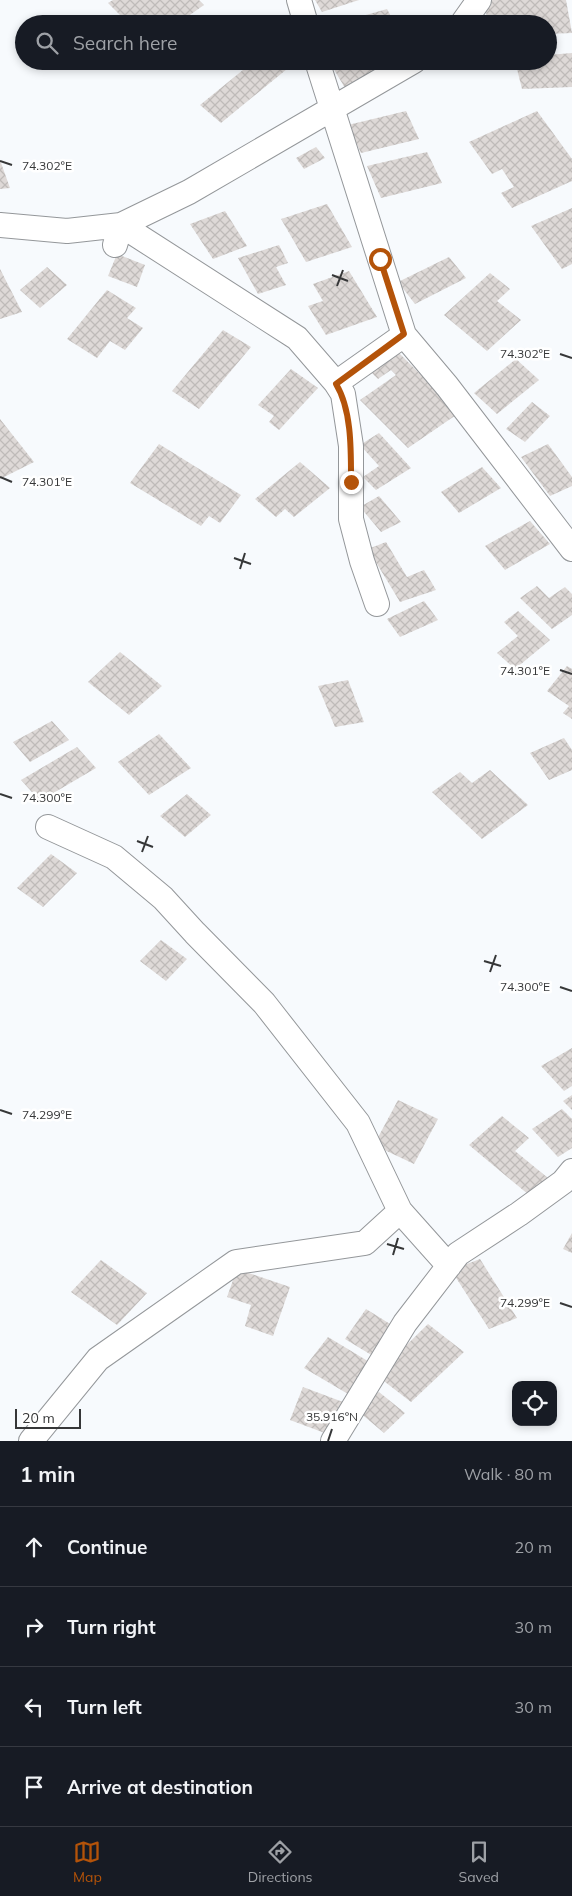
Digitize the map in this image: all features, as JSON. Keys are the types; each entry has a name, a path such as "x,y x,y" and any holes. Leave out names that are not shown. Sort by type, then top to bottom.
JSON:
{"street":[{"path":"299,0 303,15"},
{"path":"468,15 479,0"},
{"path":"320,70 404,334 447,386 572,549"},
{"path":"118,235 398,70"},
{"path":"0,225 118,235 297,338 343,394 351,446 351,519 362,561 378,604"},
{"path":"336,384 404,334"},
{"path":"48,827 114,857 163,898 264,1003 358,1123 400,1212 449,1266"},
{"path":"333,1441 405,1322 458,1254 519,1214 563,1182 572,1171"},
{"path":"31,1441 98,1359 236,1262 364,1243 400,1212"}],"building":[{"path":"113,0 199,0 204,5 190,15 120,15 108,3"},
{"path":"315,0 359,0 322,12"},
{"path":"484,0 566,0 572,33 557,34 557,15 486,15"},
{"path":"387,9 390,15 366,15"},
{"path":"572,53 572,87 522,89 517,70 557,70 557,54"},
{"path":"243,70 286,70 221,123 200,105"},
{"path":"334,70 375,70 379,76 345,88"},
{"path":"406,111 419,139 361,153 348,125"},
{"path":"537,111 572,159 572,181 512,208 501,193 514,187 502,169 492,174 469,142"},
{"path":"316,147 325,158 304,169 296,158"},
{"path":"427,152 442,183 381,198 367,166"},
{"path":"0,160 10,188 0,189"},
{"path":"327,204 352,247 306,262 281,219"},
{"path":"572,208 572,264 562,269 531,226"},
{"path":"225,211 247,246 213,259 190,224"},
{"path":"279,245 288,263 276,267 286,285 258,294 238,258"},
{"path":"117,254 145,265 137,287 108,276"},
{"path":"449,257 466,278 415,304 398,282"},
{"path":"47,267 67,285 40,308 20,290"},
{"path":"0,269 22,312 0,319"},
{"path":"349,271 377,317 326,335 308,306 323,301 313,284"},
{"path":"490,273 510,289 497,301 521,320 487,351 444,315"},
{"path":"107,290 136,308 127,318 143,328 125,350 110,341 97,358 67,339"},
{"path":"223,330 251,347 199,409 172,391"},
{"path":"398,352 459,413 408,448 360,400 396,375 391,370 378,379 370,371"},
{"path":"516,359 539,380 497,414 474,393"},
{"path":"291,369 318,388 279,430 269,422 274,416 258,405"},
{"path":"532,402 550,416 525,442 506,429"},
{"path":"0,419 34,462 0,479"},
{"path":"379,433 411,468 376,490 363,477 379,466 360,445"},
{"path":"159,444 241,495 220,523 209,516 201,526 130,483"},
{"path":"548,444 572,477 572,486 550,496 521,457"},
{"path":"300,462 330,488 294,517 285,509 276,517 255,499"},
{"path":"482,467 501,488 459,513 441,492"},
{"path":"379,496 401,522 381,532 360,507"},
{"path":"530,521 550,544 505,570 485,546"},
{"path":"386,542 407,577 424,570 436,590 400,602 368,549"},
{"path":"537,586 549,598 565,587 572,594 572,615 552,629 520,598"},
{"path":"424,601 438,620 400,637 387,619"},
{"path":"518,611 550,640 515,669 497,653 518,636 504,622"},
{"path":"120,652 162,686 129,715 88,682"},
{"path":"567,666 572,669 572,719 563,713 569,706 547,691"},
{"path":"348,680 364,722 335,727 318,686"},
{"path":"52,721 69,740 30,762 13,742"},
{"path":"159,734 191,768 149,795 118,762"},
{"path":"564,738 572,750 572,770 549,780 530,753"},
{"path":"77,747 96,768 40,801 21,780"},
{"path":"490,770 528,805 482,839 432,792 460,772 472,783"},
{"path":"187,794 211,815 185,837 160,816"},
{"path":"51,854 77,873 43,907 17,888"},
{"path":"161,940 187,959 166,981 140,961"},
{"path":"572,1048 572,1086 564,1091 541,1066"},
{"path":"572,1095 572,1110 563,1101"},
{"path":"398,1100 438,1119 414,1164 374,1145"},
{"path":"562,1109 572,1119 572,1148 558,1157 532,1129"},
{"path":"502,1116 529,1138 515,1151 548,1178 529,1195 469,1145"},
{"path":"572,1233 572,1253 563,1249"},
{"path":"480,1259 517,1318 489,1329 451,1270"},
{"path":"101,1260 147,1293 117,1325 71,1292"},
{"path":"237,1269 290,1287 273,1336 245,1326 251,1305 227,1297"},
{"path":"366,1309 395,1327 373,1356 345,1339"},
{"path":"428,1324 464,1352 411,1402 376,1375"},
{"path":"328,1337 371,1363 348,1394 304,1368"},
{"path":"303,1387 343,1402 330,1435 290,1420"},
{"path":"379,1392 405,1413 384,1433 358,1411"}],"route":[{"path":"351,482 351,446 343,394 336,384 404,334 380,259"}]}
